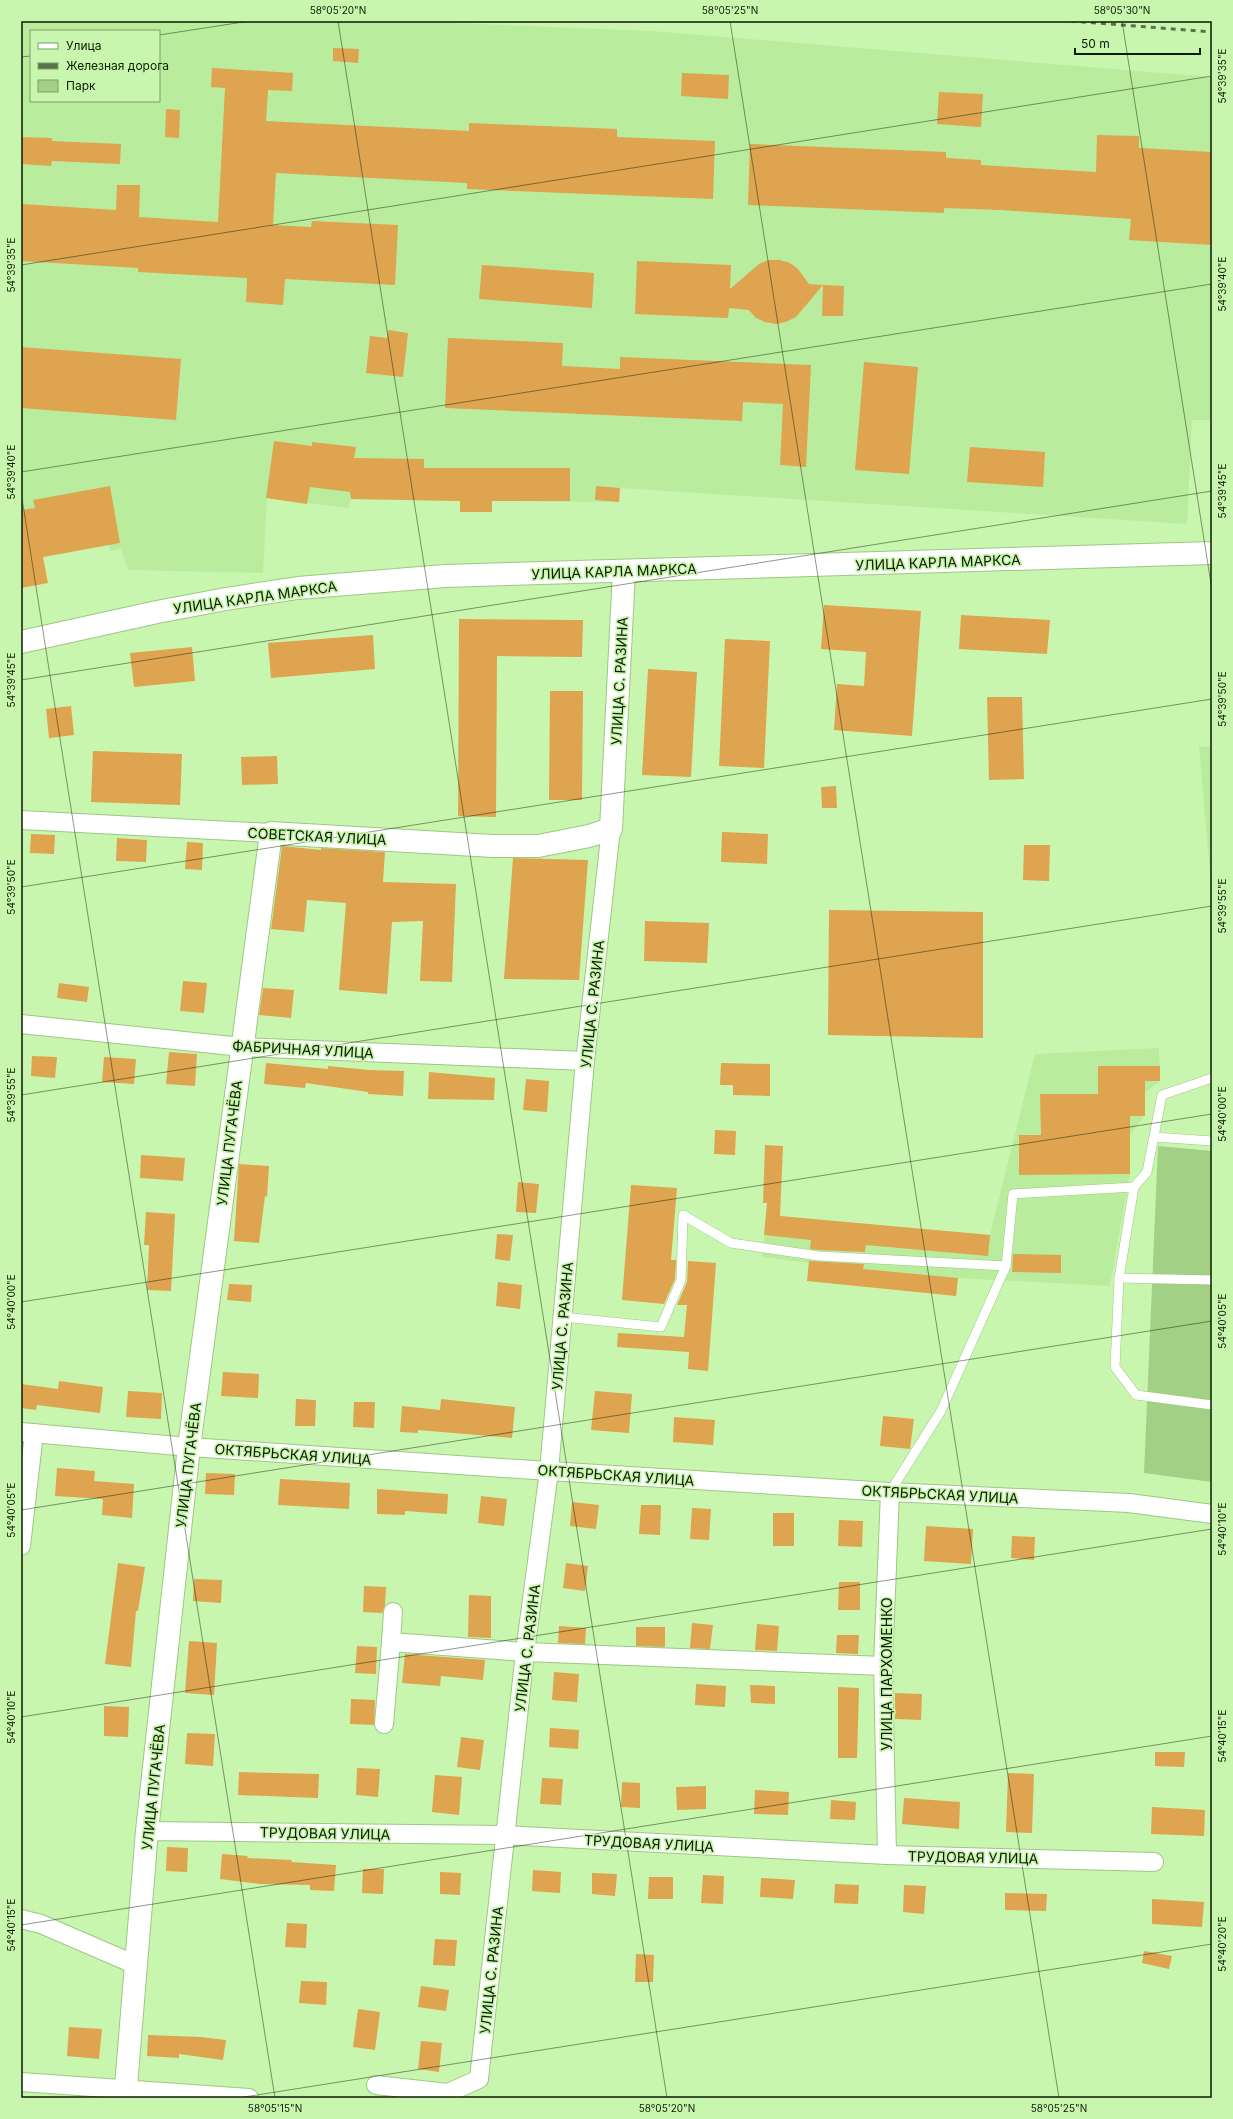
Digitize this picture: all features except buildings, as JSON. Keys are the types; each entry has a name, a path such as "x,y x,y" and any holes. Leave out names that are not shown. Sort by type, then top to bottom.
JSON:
{"street":[{"name":"УЛИЦА КАРЛА МАРКСА","path":"21,642 157,612 298,588 445,576 1212,553"},
{"name":"УЛИЦА С. РАЗИНА","path":"376,2085 448,2093 479,2079 525,1652 549,1470 585,1061 611,829 624,571"},
{"name":"СОВЕТСКАЯ УЛИЦА","path":"21,820 493,846 538,846 589,836 611,829"},
{"name":"УЛИЦА ПУГАЧЁВА","path":"125,2093 146,1832 190,1447 271,834"},
{"name":"ФАБРИЧНАЯ УЛИЦА","path":"21,1024 242,1047 585,1061"},
{"name":"ОКТЯБРЬСКАЯ УЛИЦА","path":"27,1432 190,1447 890,1492 1129,1503 1212,1514"},
{"path":"21,1546 27,1432"},
{"name":"УЛИЦА ПАРХОМЕНКО","path":"887,1855 883,1666 890,1492"},
{"path":"384,1724 393,1612"},
{"path":"391,1642 525,1652 883,1666"},
{"name":"ТРУДОВАЯ УЛИЦА","path":"146,1832 505,1835 887,1855 1154,1862"},
{"path":"21,1919 41,1924 136,1965"},
{"path":"21,2082 125,2093 249,2098"}],"lane":[{"path":"1212,1078 1162,1095 1147,1172 1134,1187 1119,1278 1115,1367 1136,1396 1212,1405"},
{"path":"1154,1137 1212,1141"},
{"path":"890,1492 941,1411 1006,1266 1013,1194 1134,1187"},
{"path":"562,1317 661,1327 681,1280 683,1215 731,1243 819,1256 1006,1266"},
{"path":"1119,1278 1212,1280"}],"shaded area":[{"path":"23,21 402,21 652,31 1212,77 1212,420 1192,420 1187,524 620,488 619,502 492,501 492,512 460,512 460,501 351,499 348,508 267,498 263,573 128,570 121,549 110,551 109,545 43,557 21,588 21,22"},
{"path":"1212,746 1212,896 1199,747"},
{"path":"1159,1048 1160,1081 1145,1093 1145,1116 1130,1135 1130,1174 1110,1286 958,1278 956,1296 809,1263 762,1257 766,1215 990,1235 1035,1054"}],"green space":[{"path":"1158,1146 1212,1151 1212,1482 1144,1473"}],"railway":[{"path":"1071,21 1212,32"}]}
